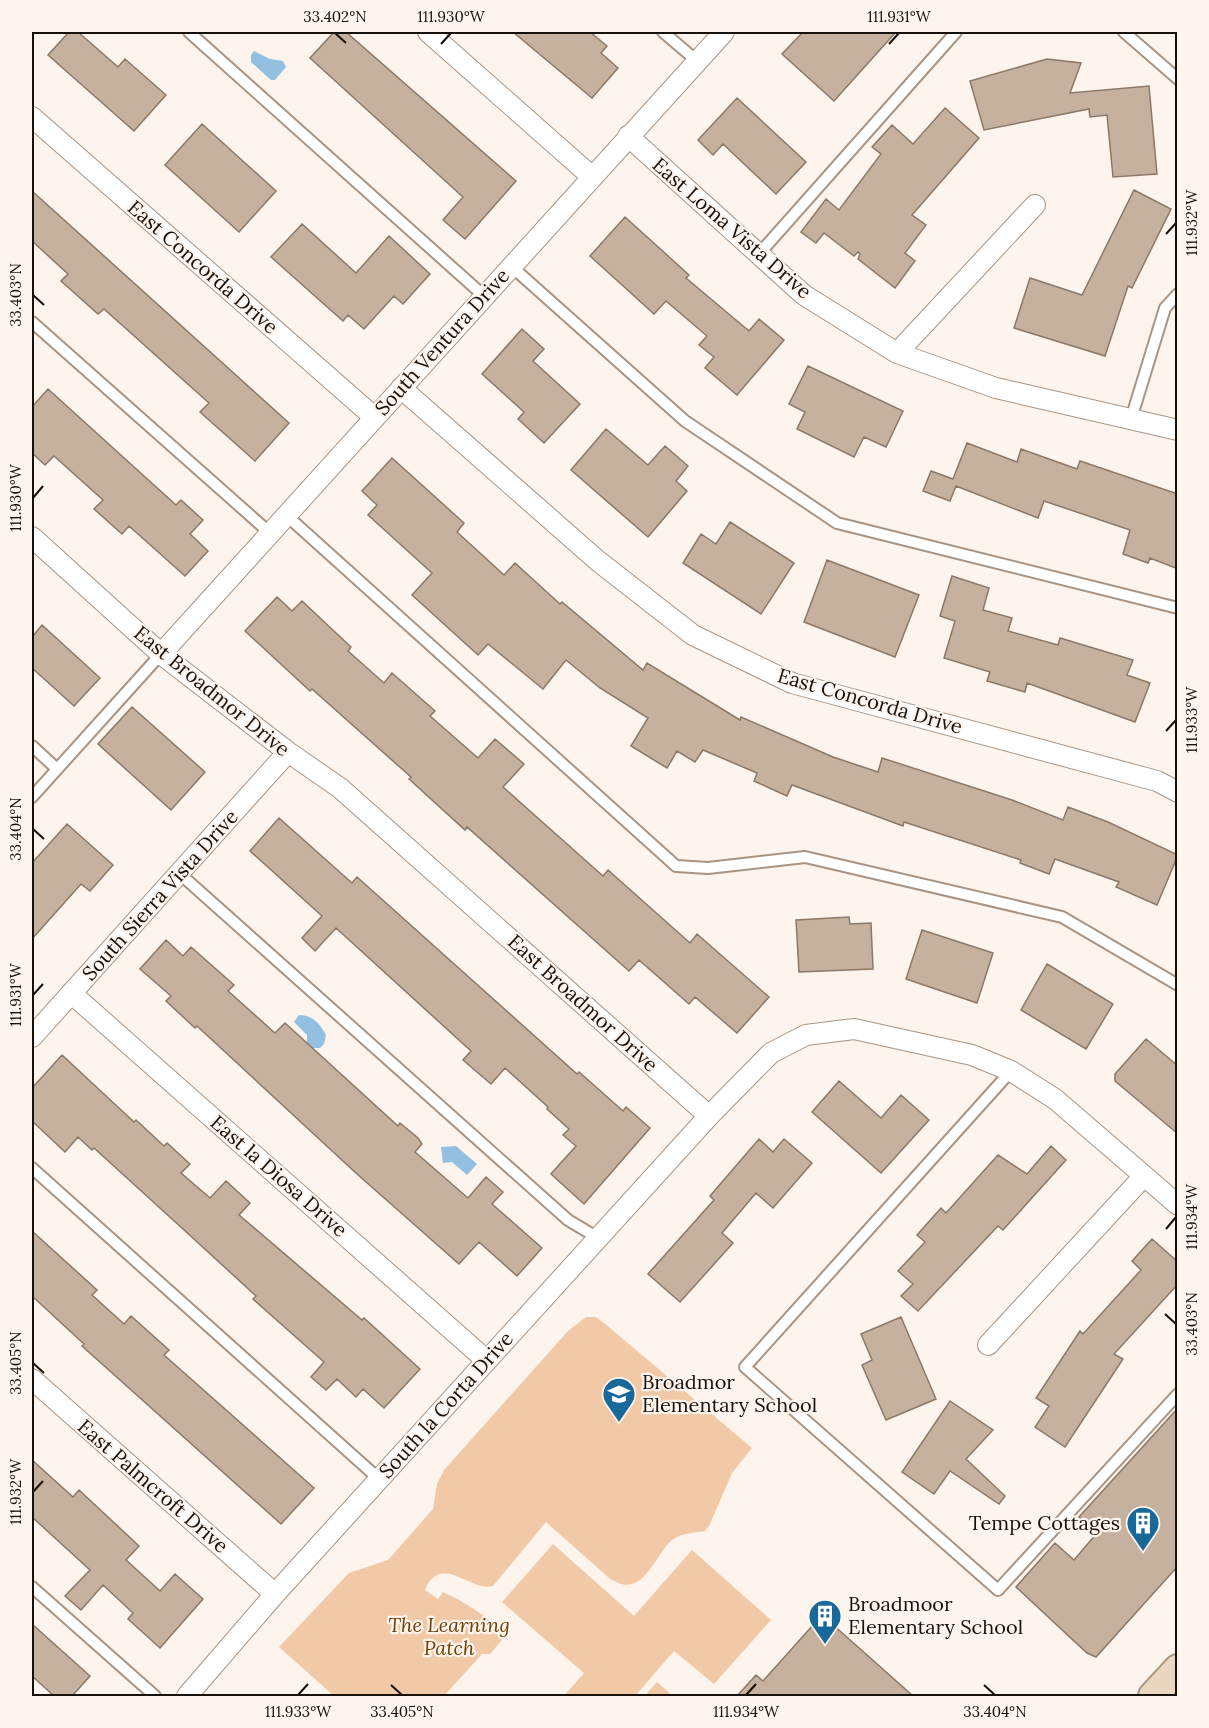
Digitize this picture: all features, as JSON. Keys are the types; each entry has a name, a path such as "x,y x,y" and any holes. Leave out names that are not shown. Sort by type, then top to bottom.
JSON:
{"street":[{"path":"428,32 591,176"},
{"name":"South Ventura Drive","path":"161,654 591,176 724,32"},
{"name":"East Concorda Drive","path":"32,117 374,417"},
{"name":"East Loma Vista Drive","path":"628,136 804,295 897,353 996,388 1178,430"},
{"path":"897,353 1035,205"},
{"name":"East Concorda Drive","path":"401,388 598,561 693,635 792,682 1157,781 1178,792"},
{"name":"East Broadmor Drive","path":"32,537 161,654 288,752 340,788 709,1116"},
{"name":"South Sierra Vista Drive","path":"32,1037 288,752"},
{"name":"East la Diosa Drive","path":"71,993 486,1360"},
{"path":"709,1116 771,1053 806,1035 854,1029 972,1055 1011,1071 1055,1099 1178,1205"},
{"name":"South la Corta Drive","path":"188,1696 275,1594 709,1116"},
{"path":"988,1344 1144,1176"},
{"name":"East Palmcroft Drive","path":"32,1379 275,1594"},
{"path":"1153,1696 1178,1669"}],"lane":[{"path":"189,32 484,296"},
{"path":"663,32 697,61"},
{"path":"759,254 956,32"},
{"path":"1124,32 1178,79"},
{"path":"511,266 685,421 837,523 1178,608"},
{"path":"1131,419 1165,308 1178,294"},
{"path":"32,322 270,533"},
{"path":"286,515 676,866 708,868 805,857 1062,917 1178,985"},
{"path":"32,797 161,654"},
{"path":"32,746 57,769"},
{"path":"178,873 568,1220 598,1238"},
{"path":"1011,1071 745,1367 998,1590 1178,1394"},
{"path":"32,1168 379,1479"},
{"path":"32,1587 155,1696"}],"green space":[{"name":"The Learning Patch","path":"586,1317 596,1317 604,1323 752,1448 732,1473 710,1524 705,1531 687,1534 670,1542 645,1576 629,1585 608,1577 546,1522 493,1586 484,1587 457,1576 439,1574 432,1579 425,1590 438,1599 443,1592 460,1601 507,1634 490,1654 482,1654 444,1696 334,1696 279,1647 349,1573 388,1560 433,1509 437,1484 444,1470 568,1331"},
{"path":"553,1544 634,1616 692,1550 771,1620 714,1684 674,1651 635,1696 564,1696 584,1673 502,1602"},
{"path":"657,1682 673,1696 650,1696 647,1693"}],"water":[{"path":"254,51 270,59 283,61 286,67 275,80 271,80 251,62 251,55"},
{"path":"299,1015 312,1018 324,1031 326,1035 324,1044 320,1048 312,1048 307,1043 307,1035 294,1022"},
{"path":"456,1146 477,1164 467,1175 452,1162 443,1163 441,1147"}],"building":[{"path":"69,32 78,32 118,67 125,59 166,95 134,131 48,55"},
{"path":"334,32 346,32 516,181 465,239 443,220 463,197 310,58"},
{"path":"513,32 590,32 607,46 601,53 618,68 592,98"},
{"path":"803,32 896,32 834,101 782,54"},
{"path":"1047,59 1081,63 1070,93 1149,86 1157,174 1113,177 1107,115 1090,117 1089,109 984,130 970,81"},
{"path":"737,98 806,162 776,194 723,144 713,155 698,140"},
{"path":"945,108 979,138 912,215 926,225 905,253 915,261 895,288 858,259 860,254 858,252 854,256 824,233 816,243 801,232 826,199 839,210 881,154 872,147 892,125 913,144"},
{"path":"202,124 276,191 239,232 165,165"},
{"path":"1134,190 1171,209 1132,288 1128,286 1105,356 1014,328 1030,278 1082,295"},
{"path":"32,191 289,423 255,461 200,412 209,403 104,309 98,314 61,281 68,274 32,241"},
{"path":"625,217 689,275 686,278 749,331 759,319 784,340 737,395 705,368 714,357 699,345 707,336 666,301 654,314 590,256"},
{"path":"302,224 356,273 389,236 430,274 403,304 394,296 364,329 348,315 343,321 271,257"},
{"path":"522,329 544,349 533,361 580,404 544,443 518,419 524,412 482,374"},
{"path":"808,366 903,411 886,447 864,437 854,457 797,429 805,412 789,404"},
{"path":"48,389 176,505 181,500 203,520 190,534 208,551 185,576 129,526 122,534 94,509 103,500 54,456 45,465 32,453 32,407"},
{"path":"606,429 648,465 665,446 688,466 676,481 687,491 648,537 571,470"},
{"path":"967,443 1017,462 1021,449 1077,469 1080,461 1178,494 1178,569 1150,558 1148,563 1123,554 1130,530 1044,501 1038,518 956,486 950,501 923,491 931,471 953,479"},
{"path":"392,458 464,523 457,532 504,575 515,563 560,604 562,602 643,670 647,663 740,720 741,717 833,757 878,772 882,758 1012,800 1063,820 1068,807 1108,822 1178,855 1157,905 1116,887 1119,882 1055,859 1049,874 1020,863 1021,860 904,822 903,826 792,785 787,796 754,781 757,773 703,750 695,762 677,751 667,768 631,746 648,718 600,688 566,660 543,689 488,644 478,655 412,595 432,573 368,515 377,505 362,491"},
{"path":"730,522 794,563 761,614 683,563 701,534 716,544"},
{"path":"827,560 919,595 895,657 804,622"},
{"path":"952,576 989,588 983,610 1012,618 1008,631 1058,645 1060,638 1133,660 1127,675 1150,683 1135,722 1027,683 1025,692 987,681 990,672 944,658 955,621 940,616"},
{"path":"277,597 292,611 302,601 351,647 348,651 384,683 392,673 435,711 430,716 478,758 495,739 524,764 503,787 603,876 608,870 690,943 697,934 769,997 737,1033 695,997 689,1004 639,960 629,971 467,827 465,830 409,779 411,777 312,689 310,691 245,631"},
{"path":"42,625 100,678 74,706 32,668 32,637"},
{"path":"132,707 205,772 171,810 98,744"},
{"path":"279,818 352,883 357,877 577,1074 579,1072 623,1111 626,1107 650,1128 584,1204 551,1174 576,1146 563,1135 569,1129 547,1109 548,1107 505,1068 491,1084 463,1060 471,1051 336,928 315,951 302,938 322,916 250,851"},
{"path":"67,824 113,865 90,891 81,884 32,939 32,863"},
{"path":"849,917 850,924 871,923 873,969 799,972 796,920"},
{"path":"922,930 993,953 977,1003 906,979"},
{"path":"166,940 183,956 191,947 234,985 228,991 275,1033 285,1023 398,1126 400,1123 418,1138 422,1144 415,1152 468,1198 486,1177 503,1192 492,1204 542,1248 517,1276 479,1242 459,1264 357,1174 197,1026 195,1028 166,1001 171,996 140,969"},
{"path":"1047,964 1113,1004 1086,1049 1021,1010"},
{"path":"1146,1039 1178,1066 1178,1134 1115,1081 1115,1074"},
{"path":"62,1055 134,1122 136,1120 164,1146 167,1143 190,1164 181,1173 210,1198 226,1181 250,1203 239,1215 362,1320 364,1318 420,1369 384,1408 363,1389 356,1397 337,1379 326,1390 311,1377 324,1362 253,1299 256,1296 183,1229 94,1148 92,1150 78,1137 65,1152 32,1121 32,1088"},
{"path":"839,1081 881,1118 901,1095 929,1120 881,1173 812,1112"},
{"path":"759,1139 773,1152 784,1139 812,1163 773,1208 756,1193 722,1233 733,1243 680,1302 648,1274 714,1200 710,1196"},
{"path":"1051,1146 1066,1160 1003,1230 998,1226 918,1311 901,1296 913,1284 898,1271 925,1242 917,1235 941,1208 946,1213 998,1155 1027,1174"},
{"path":"32,1231 97,1290 92,1295 124,1324 131,1316 169,1350 164,1355 314,1488 281,1524 82,1346 84,1344 32,1296"},
{"path":"1152,1239 1178,1262 1178,1284 1114,1354 1123,1359 1065,1447 1035,1427 1049,1406 1036,1398 1080,1331 1083,1334 1141,1270 1132,1261"},
{"path":"901,1317 936,1399 886,1420 862,1365 872,1360 861,1334"},
{"path":"950,1401 993,1430 966,1459 1005,1496 999,1504 950,1471 934,1494 902,1472"},
{"path":"1178,1408 1178,1566 1096,1657 1087,1653 1016,1587 1055,1543 1074,1560 1097,1533 1079,1517"},
{"path":"32,1460 73,1497 79,1490 139,1546 126,1560 160,1591 175,1574 203,1599 160,1648 128,1619 133,1613 103,1585 81,1610 65,1596 90,1570 32,1517"},
{"name":"Broadmoor Elementary School","path":"822,1615 913,1696 737,1696 756,1675 763,1681"},
{"path":"32,1624 90,1676 72,1696 54,1696 32,1676"}],"place":[{"name":"Broadmor Elementary School","path":"619,1423"},
{"name":"Tempe Cottages","path":"1143,1552"},
{"name":"Broadmoor Elementary School","path":"825,1645"}]}
